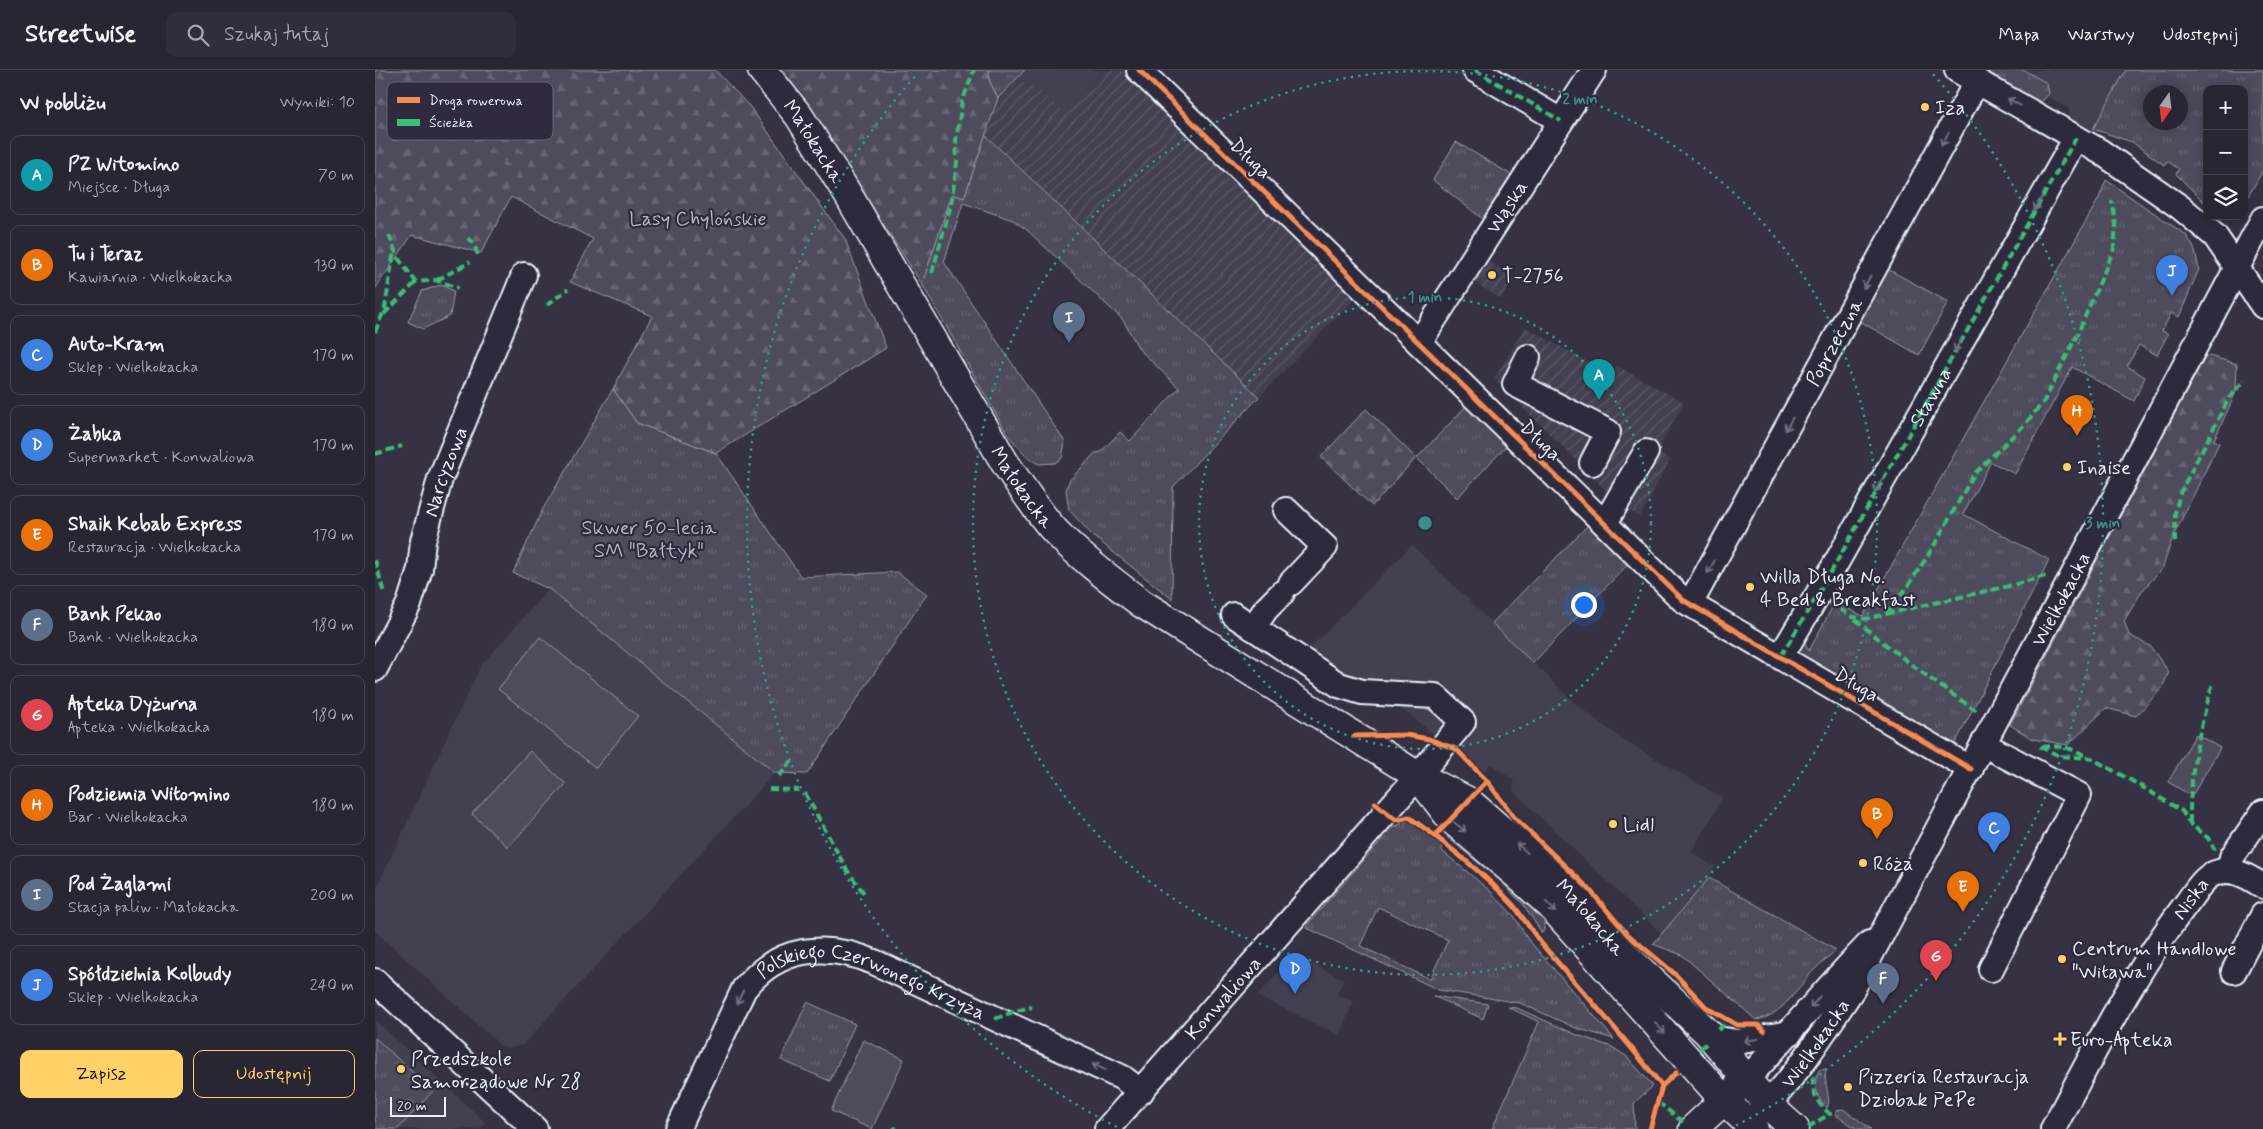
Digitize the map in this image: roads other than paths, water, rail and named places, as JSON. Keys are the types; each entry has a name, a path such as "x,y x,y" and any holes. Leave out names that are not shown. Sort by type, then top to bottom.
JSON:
{"main road":[{"name":"Małokacka","path":"762,70 799,116 847,193 1005,463 1030,501 1057,532 1105,576 1141,603 1418,776 1468,801 1558,880 1584,907 1619,951 1712,1038 1768,1105 1795,1129"},
{"name":"Małokacka","path":"1418,776 1451,819 1551,906 1747,1127"},
{"name":"Wielkokacka","path":"1693,1129 1747,1079"}],"street":[{"name":"Długa","path":"1139,70 1683,600 1971,768"},
{"path":"1475,70 1561,121"},
{"name":"Wąska","path":"1419,343 1594,70"},
{"path":"1967,76 2101,152 2180,206 2215,236 2263,306"},
{"name":"Poprzeczna","path":"1690,604 1967,76"},
{"name":"Stawna","path":"1781,656 1827,579 2076,138"},
{"name":"Wielkokacka","path":"1747,1127 1768,1105 1799,1066 1852,990 2263,218"},
{"name":"Narcyzowa","path":"375,669 409,604 420,569 423,542 440,479 524,274"},
{"path":"1529,357 1515,384 1608,432 1592,463"},
{"path":"1605,523 1646,452"},
{"name":"Konwaliowa","path":"1107,1129 1418,776 1463,722 1435,696 1362,692 1339,685 1243,622 1266,609 1325,547 1286,510"},
{"path":"1983,744 2079,795 1991,969"},
{"name":"Niska","path":"2053,1129 2110,1025 2169,926 2209,876 2229,871 2232,857 2263,812"},
{"path":"2229,871 2245,874 2263,886"},
{"path":"2234,971 2263,916"},
{"name":"Wielkokacka","path":"1747,1079 1790,1033 1841,972 1885,927"},
{"name":"Polskiego Czerwonego Krzyża","path":"678,1129 744,989 753,978 773,963 793,954 819,950 835,950 855,954 874,962 1123,1078 1141,1092"},
{"path":"375,980 535,1129"},
{"path":"1712,1038 1737,1042 1790,1033"}],"place":[{"name":"Iza","path":"1925,107"},
{"name":"T-2756","path":"1492,275"},
{"name":"Spółdzielnia Kolbudy","path":"2172,296"},
{"name":"Pod Żaglami","path":"1069,343"},
{"name":"PZ Witomino","path":"1599,400"},
{"name":"Podziemia Witomino","path":"2077,436"},
{"name":"Inaise","path":"2067,467"},
{"name":"Willa Długa No. 4 Bed & Breakfast","path":"1750,587"},
{"name":"Lidl","path":"1613,824"},
{"name":"Tu i Teraz","path":"1877,839"},
{"name":"Auto-Kram","path":"1994,853"},
{"name":"Róża","path":"1863,863"},
{"name":"Shaik Kebab Express","path":"1963,912"},
{"name":"Centrum Handlowe \"Witawa\"","path":"2062,959"},
{"name":"Apteka Dyżurna","path":"1936,981"},
{"name":"Żabka","path":"1295,994"},
{"name":"Bank Pekao","path":"1883,1004"},
{"name":"Euro-Apteka","path":"2060,1039"},
{"name":"Przedszkole Samorządowe Nr 28","path":"401,1069"},
{"name":"Pizzeria Restauracja Dziobak PePe","path":"1848,1087"}],"park label":[{"name":"Lasy Chylońskie","path":"698,218"},
{"name":"Skwer 50-lecia SM \"Bałtyk\"","path":"649,538"}]}
